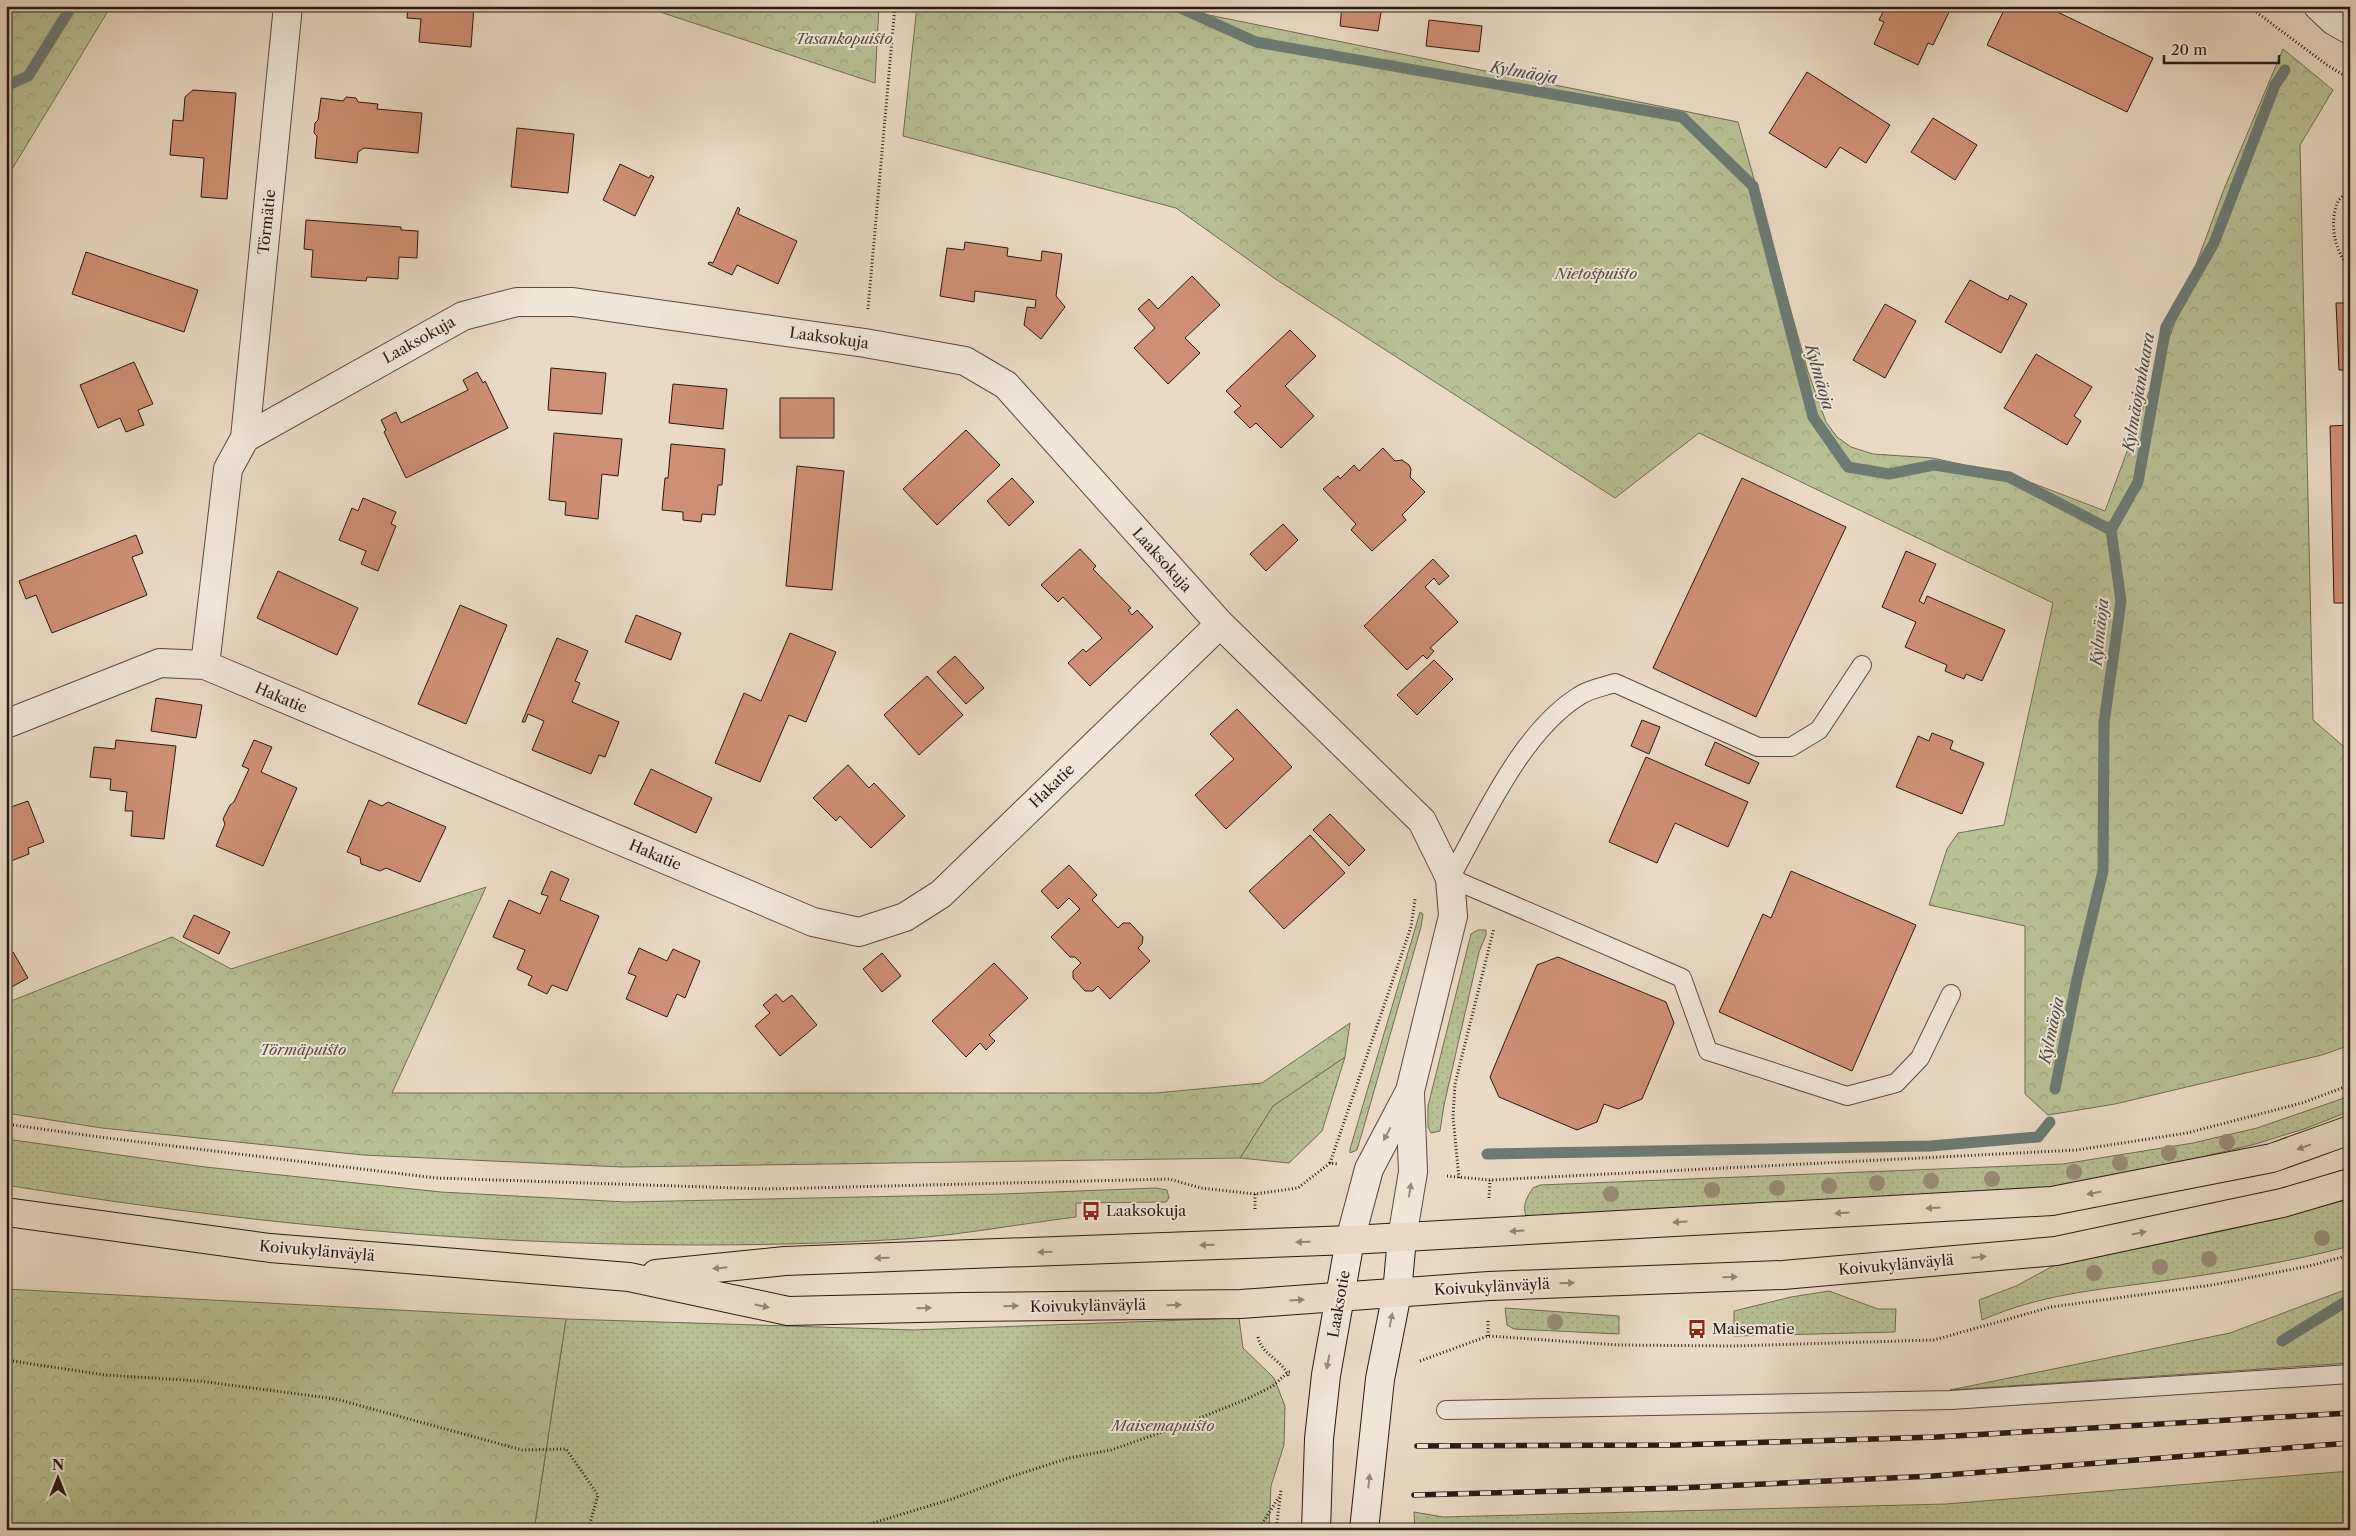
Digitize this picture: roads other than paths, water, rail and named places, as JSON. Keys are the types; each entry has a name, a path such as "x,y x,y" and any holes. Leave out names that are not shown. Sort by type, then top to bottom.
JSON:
{"main road":[{"name":"Koivukylänväylä","path":"629,1277 785,1261 1402,1238 2052,1201 2272,1158 2350,1130"},
{"name":"Koivukylänväylä","path":"6,1212 270,1248 629,1277 788,1311 1253,1304 1489,1286 1783,1276 2056,1251 2282,1203 2350,1183"}],"street":[{"name":"Törmätie","path":"245,438 288,6"},
{"path":"2318,6 2334,21 2350,30"},
{"name":"Laaksokuja","path":"245,438 463,316 517,302 573,302 865,342 965,361 1006,386 1220,624 1422,821 1450,878"},
{"path":"205,665 228,469 245,438"},
{"name":"Hakatie","path":"6,724 160,663 205,665 812,922 859,932 905,917 941,894 1220,624"},
{"name":"Laaksotie","path":"1316,1530 1319,1439 1324,1393 1350,1240 1369,1168 1410,1091 1453,916 1450,878"},
{"name":"Laaksotie","path":"1364,1530 1380,1379 1396,1293 1402,1238 1413,1172 1410,1091"}],"lane":[{"path":"1862,665 1818,730 1791,747 1758,747 1615,682 1580,695 1551,716 1509,772 1450,878 1682,978 1708,1051 1847,1096 1896,1083 1920,1058 1951,994"},
{"path":"1446,1410 1951,1400 2350,1374"}],"waterway":[{"name":"Kylmäoja","path":"6,86 28,76 72,6"},
{"name":"Kylmäoja","path":"1176,6 1256,42 1682,117 1753,186 1813,417 1848,467 1889,474 1934,465 2009,477 2111,530 2121,601 2104,723 2103,871 2077,979 2055,1089"},
{"name":"Kylmäojanhaara","path":"2111,530 2138,482 2166,327 2214,243 2275,85 2285,70"},
{"path":"1487,1154 1930,1146 2038,1137 2050,1122"},
{"path":"2282,1341 2350,1299"}],"railway":[{"path":"1417,1446 1677,1445 1937,1437 2350,1413"},
{"path":"1414,1495 1678,1488 1933,1476 2350,1443"}],"place":[{"name":"Laaksokuja","path":"1091,1211"},
{"name":"Maisematie","path":"1697,1329"}],"park label":[{"name":"Tasankopuisto","path":"844,39"},
{"name":"Nietospuisto","path":"1596,274"},
{"name":"Törmäpuisto","path":"303,1050"},
{"name":"Maisemapuisto","path":"1163,1426"}]}
